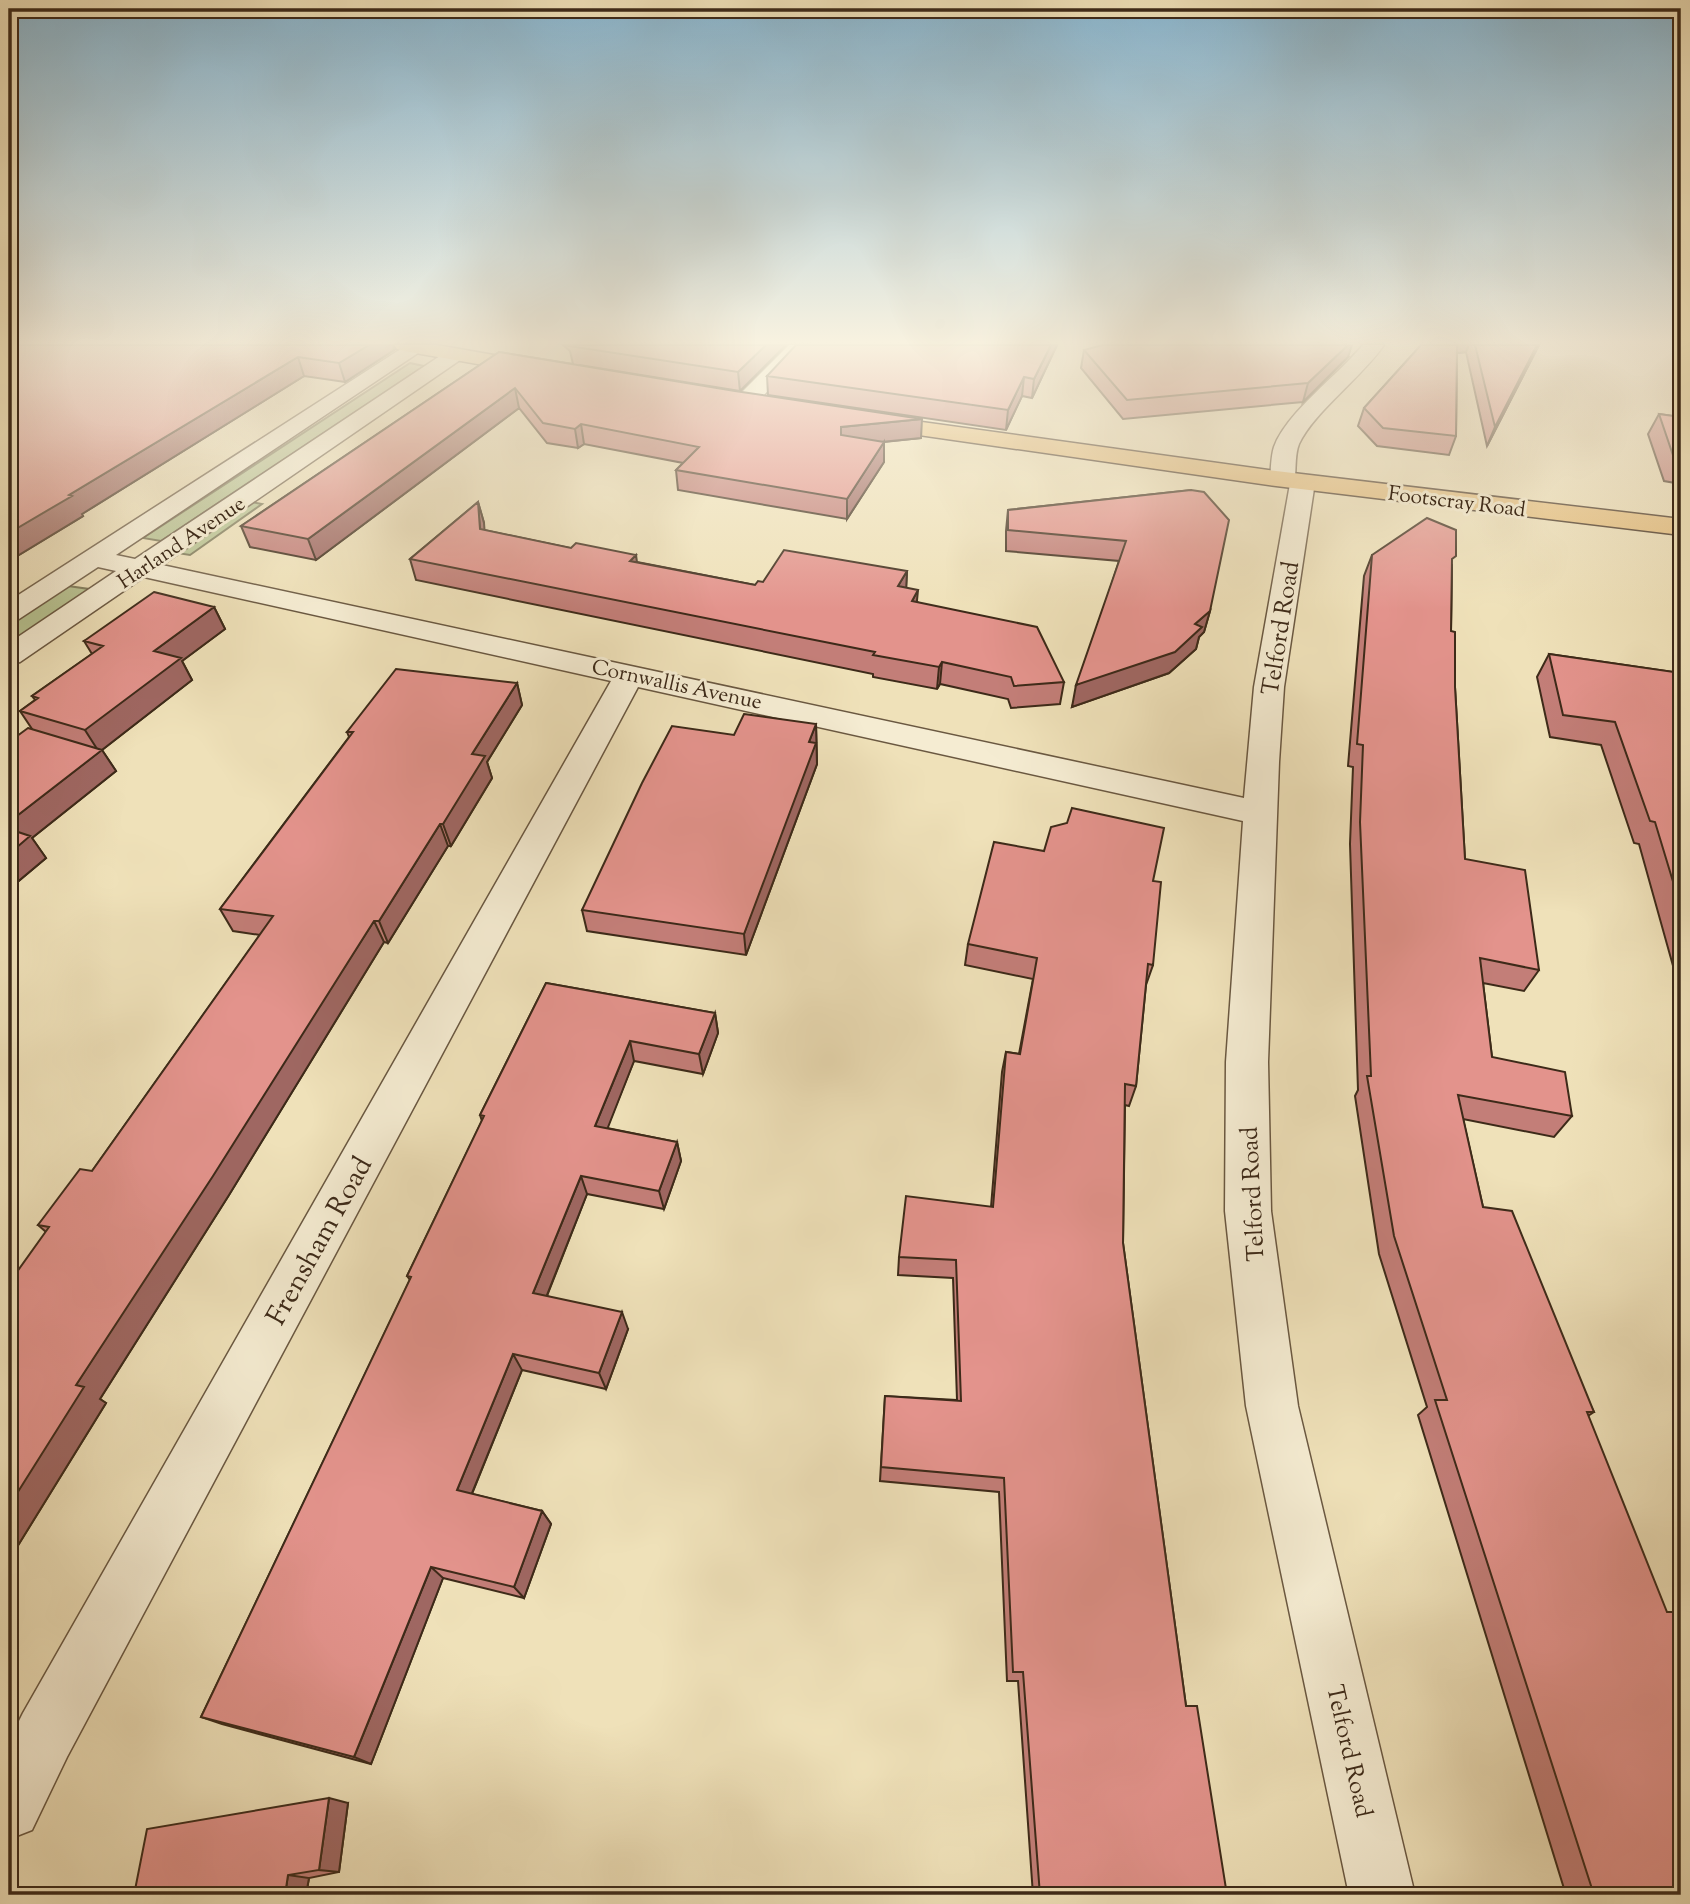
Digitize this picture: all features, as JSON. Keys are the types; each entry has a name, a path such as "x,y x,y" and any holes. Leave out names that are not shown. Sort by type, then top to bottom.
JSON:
{"main road":[{"name":"Footscray Road","path":"957,434 1292,481 1681,527"}],"street":[{"name":"Harland Avenue","path":"9,612 279,434"},
{"name":"Harland Avenue","path":"9,656 339,434"},
{"name":"Telford Road","path":"1293,434 1286,447 1292,481 1269,687 1259,813 1247,1062 1248,1211 1272,1406 1382,1895"},
{"name":"Cornwallis Avenue","path":"93,558 1259,813"},
{"name":"Frensham Road","path":"9,1807 166,1514 630,674"}],"green space":[{"path":"302,434 322,434 161,541 143,538"},
{"path":"252,502 262,504 190,555 177,553"},
{"path":"68,586 89,589 9,644 9,625"}],"building":[{"path":"9,434 170,434 69,495 72,496 9,533"},
{"path":"378,434 452,434 308,539 241,526"},
{"path":"632,434 841,434 884,442 847,499 676,470 699,447"},
{"path":"1666,434 1681,434 1681,462 1675,461"},
{"path":"1191,490 1204,492 1229,520 1210,611 1195,624 1202,627 1175,652 1076,685 1126,541 1008,530 1008,510"},
{"path":"478,502 480,529 571,548 576,543 636,555 630,561 755,585 758,581 763,582 784,550 907,571 898,586 918,590 912,601 1037,627 1064,682 1014,686 1011,677 942,662 939,667 873,655 875,652 410,559"},
{"path":"1427,518 1456,530 1456,556 1452,559 1451,631 1455,632 1455,687 1465,859 1525,870 1539,970 1480,958 1492,1057 1565,1072 1572,1116 1458,1095 1483,1207 1512,1211 1594,1412 1587,1412 1667,1612 1681,1612 1681,1895 1594,1895 1435,1400 1447,1400 1394,1236 1367,1076 1371,1076 1360,822 1363,745 1357,744 1372,555"},
{"path":"154,592 214,607 154,651 181,658 85,730 20,711 38,698 32,696 103,646 84,641"},
{"path":"1549,654 1681,673 1681,908 1655,822 1650,821 1615,722 1563,715"},
{"path":"396,669 517,683 472,754 485,756 379,921 374,921 213,1176 76,1385 84,1387 9,1506 9,1283 49,1227 38,1225 80,1169 92,1171 273,916 220,909 353,732 347,732"},
{"path":"744,714 816,724 809,742 816,743 744,934 582,910 672,726 734,735"},
{"path":"28,728 102,750 9,822 9,742"},
{"path":"1072,808 1164,828 1153,881 1161,882 1153,965 1148,964 1136,1086 1125,1084 1123,1243 1186,1706 1197,1706 1227,1895 1040,1895 1023,1672 1013,1672 1004,1478 881,1467 885,1396 961,1401 956,1260 899,1257 906,1196 993,1207 1006,1052 1020,1054 1037,958 968,944 994,842 1044,851 1051,827 1067,823"},
{"path":"9,829 30,836 9,854"},
{"path":"546,983 715,1013 699,1054 630,1041 595,1126 677,1142 659,1191 581,1176 533,1293 622,1312 599,1373 513,1354 457,1490 542,1511 514,1587 431,1567 354,1757 201,1717 411,1277 407,1276 484,1116 480,1115"},
{"path":"329,1798 319,1870 288,1875 285,1895 134,1895 147,1829"}]}
